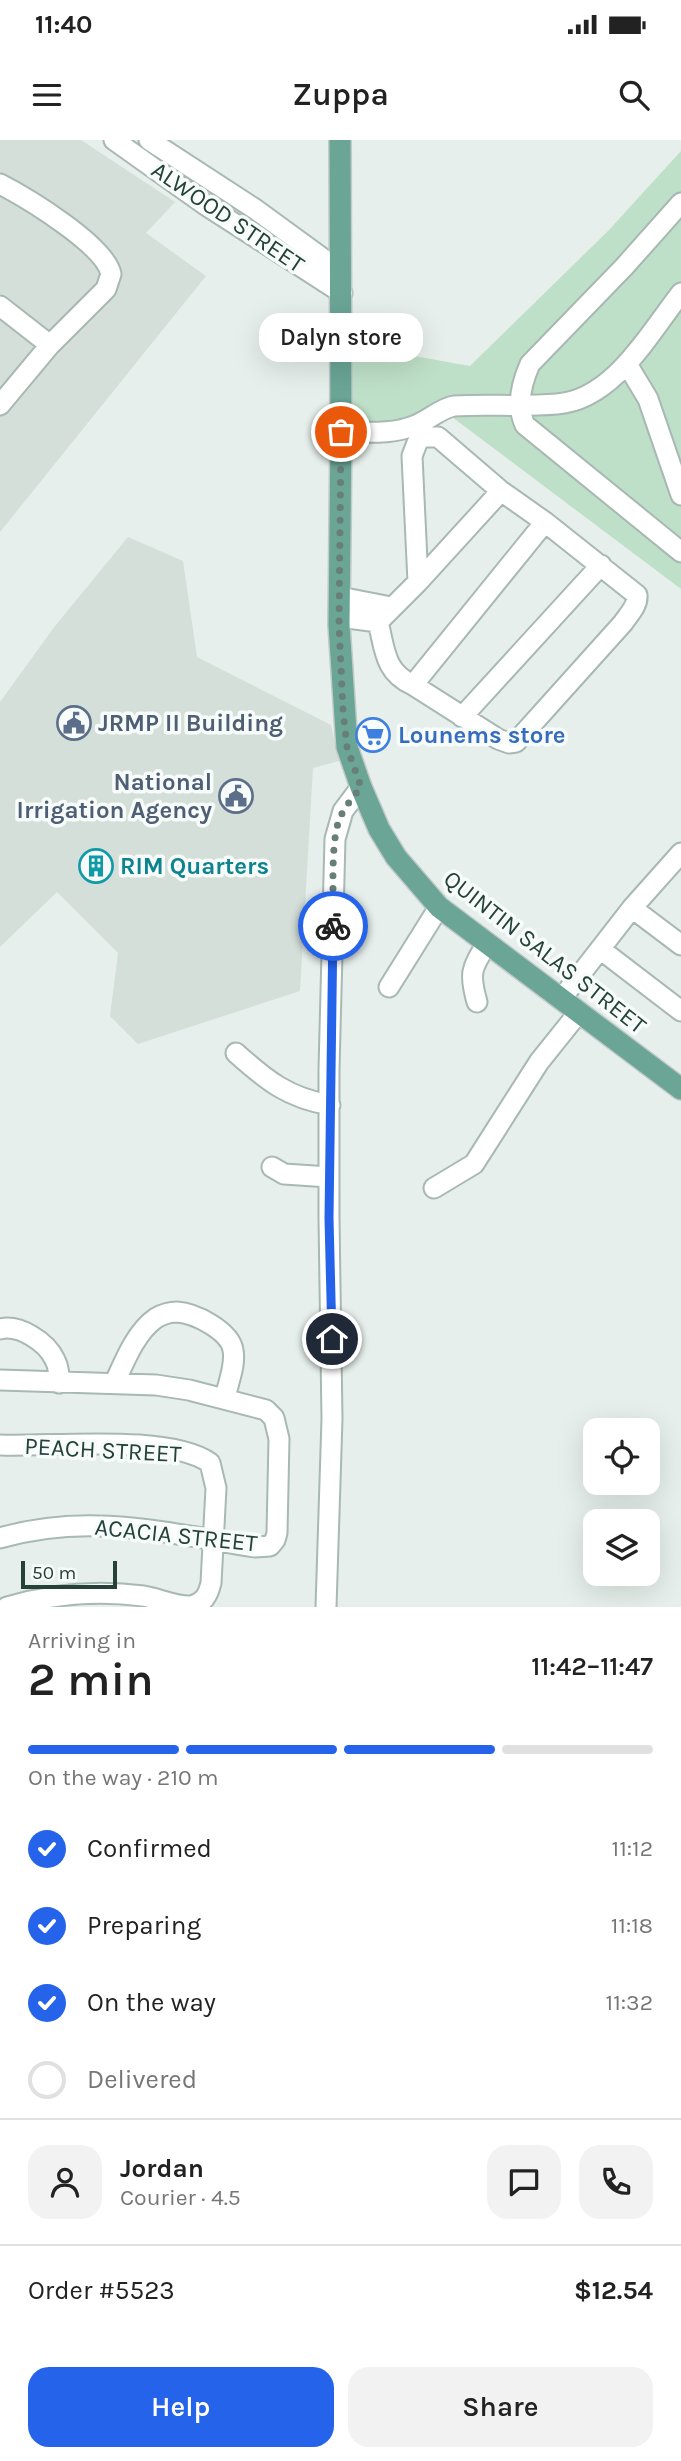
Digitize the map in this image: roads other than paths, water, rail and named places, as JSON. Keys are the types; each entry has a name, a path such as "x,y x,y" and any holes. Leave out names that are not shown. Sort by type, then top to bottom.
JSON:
{"main road":[{"name":"QUINTIN SALAS STREET","path":"340,140 340,607 347,747 361,787 379,829 396,858 439,907 681,1089"}],"street":[{"name":"ALWOOD STREET","path":"114,140 342,293"},
{"name":"ALWOOD STREET","path":"149,140 255,209 340,271"},
{"path":"0,184 67,226 106,261 111,274 106,289 50,345 0,405"},
{"path":"679,545 526,425 521,415 521,405 524,378 530,364 624,267 681,203"},
{"path":"242,228 255,209"},
{"path":"341,432 396,430 415,426 451,407 559,404 579,400 599,391 626,364 681,293"},
{"path":"0,306 50,345"},
{"path":"626,364 648,399 681,495"},
{"path":"418,582 412,456 422,437 438,436 501,491 545,522 637,595 636,604 623,623 516,742 509,743 462,717 394,673 388,663 385,615 418,582 501,491"},
{"path":"413,685 545,522"},
{"path":"462,717 601,565"},
{"path":"340,607 385,615"},
{"path":"326,1607 332,1419 329,1177 335,839 343,811 361,787"},
{"path":"562,998 632,908 678,860"},
{"path":"389,987 439,907"},
{"path":"632,908 681,945"},
{"path":"477,1002 472,970 487,944"},
{"path":"600,948 681,1011"},
{"path":"434,1188 474,1164 539,1062 579,1012"},
{"path":"236,1053 275,1086 308,1101 330,1105"},
{"path":"272,1167 284,1174 329,1177"},
{"path":"0,1380 156,1385 225,1398 234,1353 229,1339 201,1320 176,1312 164,1314 153,1320 141,1334 115,1382"},
{"path":"0,1329 9,1326 30,1335 46,1348 55,1359 60,1382"},
{"name":"ACACIA STREET","path":"0,1538 49,1528 95,1524 138,1527 255,1547 270,1545 277,1533 278,1427 266,1410 225,1398"},
{"name":"PEACH STREET","path":"0,1445 90,1444 167,1449 200,1456 211,1463 215,1475 214,1540 208,1596 188,1607 144,1597 106,1593 37,1598 7,1607"}],"place":[{"name":"Dalyn store","path":"341,432"},
{"name":"JRMP II Building","path":"74,723"},
{"name":"Lounems store","path":"373,735"},
{"name":"National Irrigation Agency","path":"236,796"},
{"name":"RIM Quarters","path":"96,866"}]}
